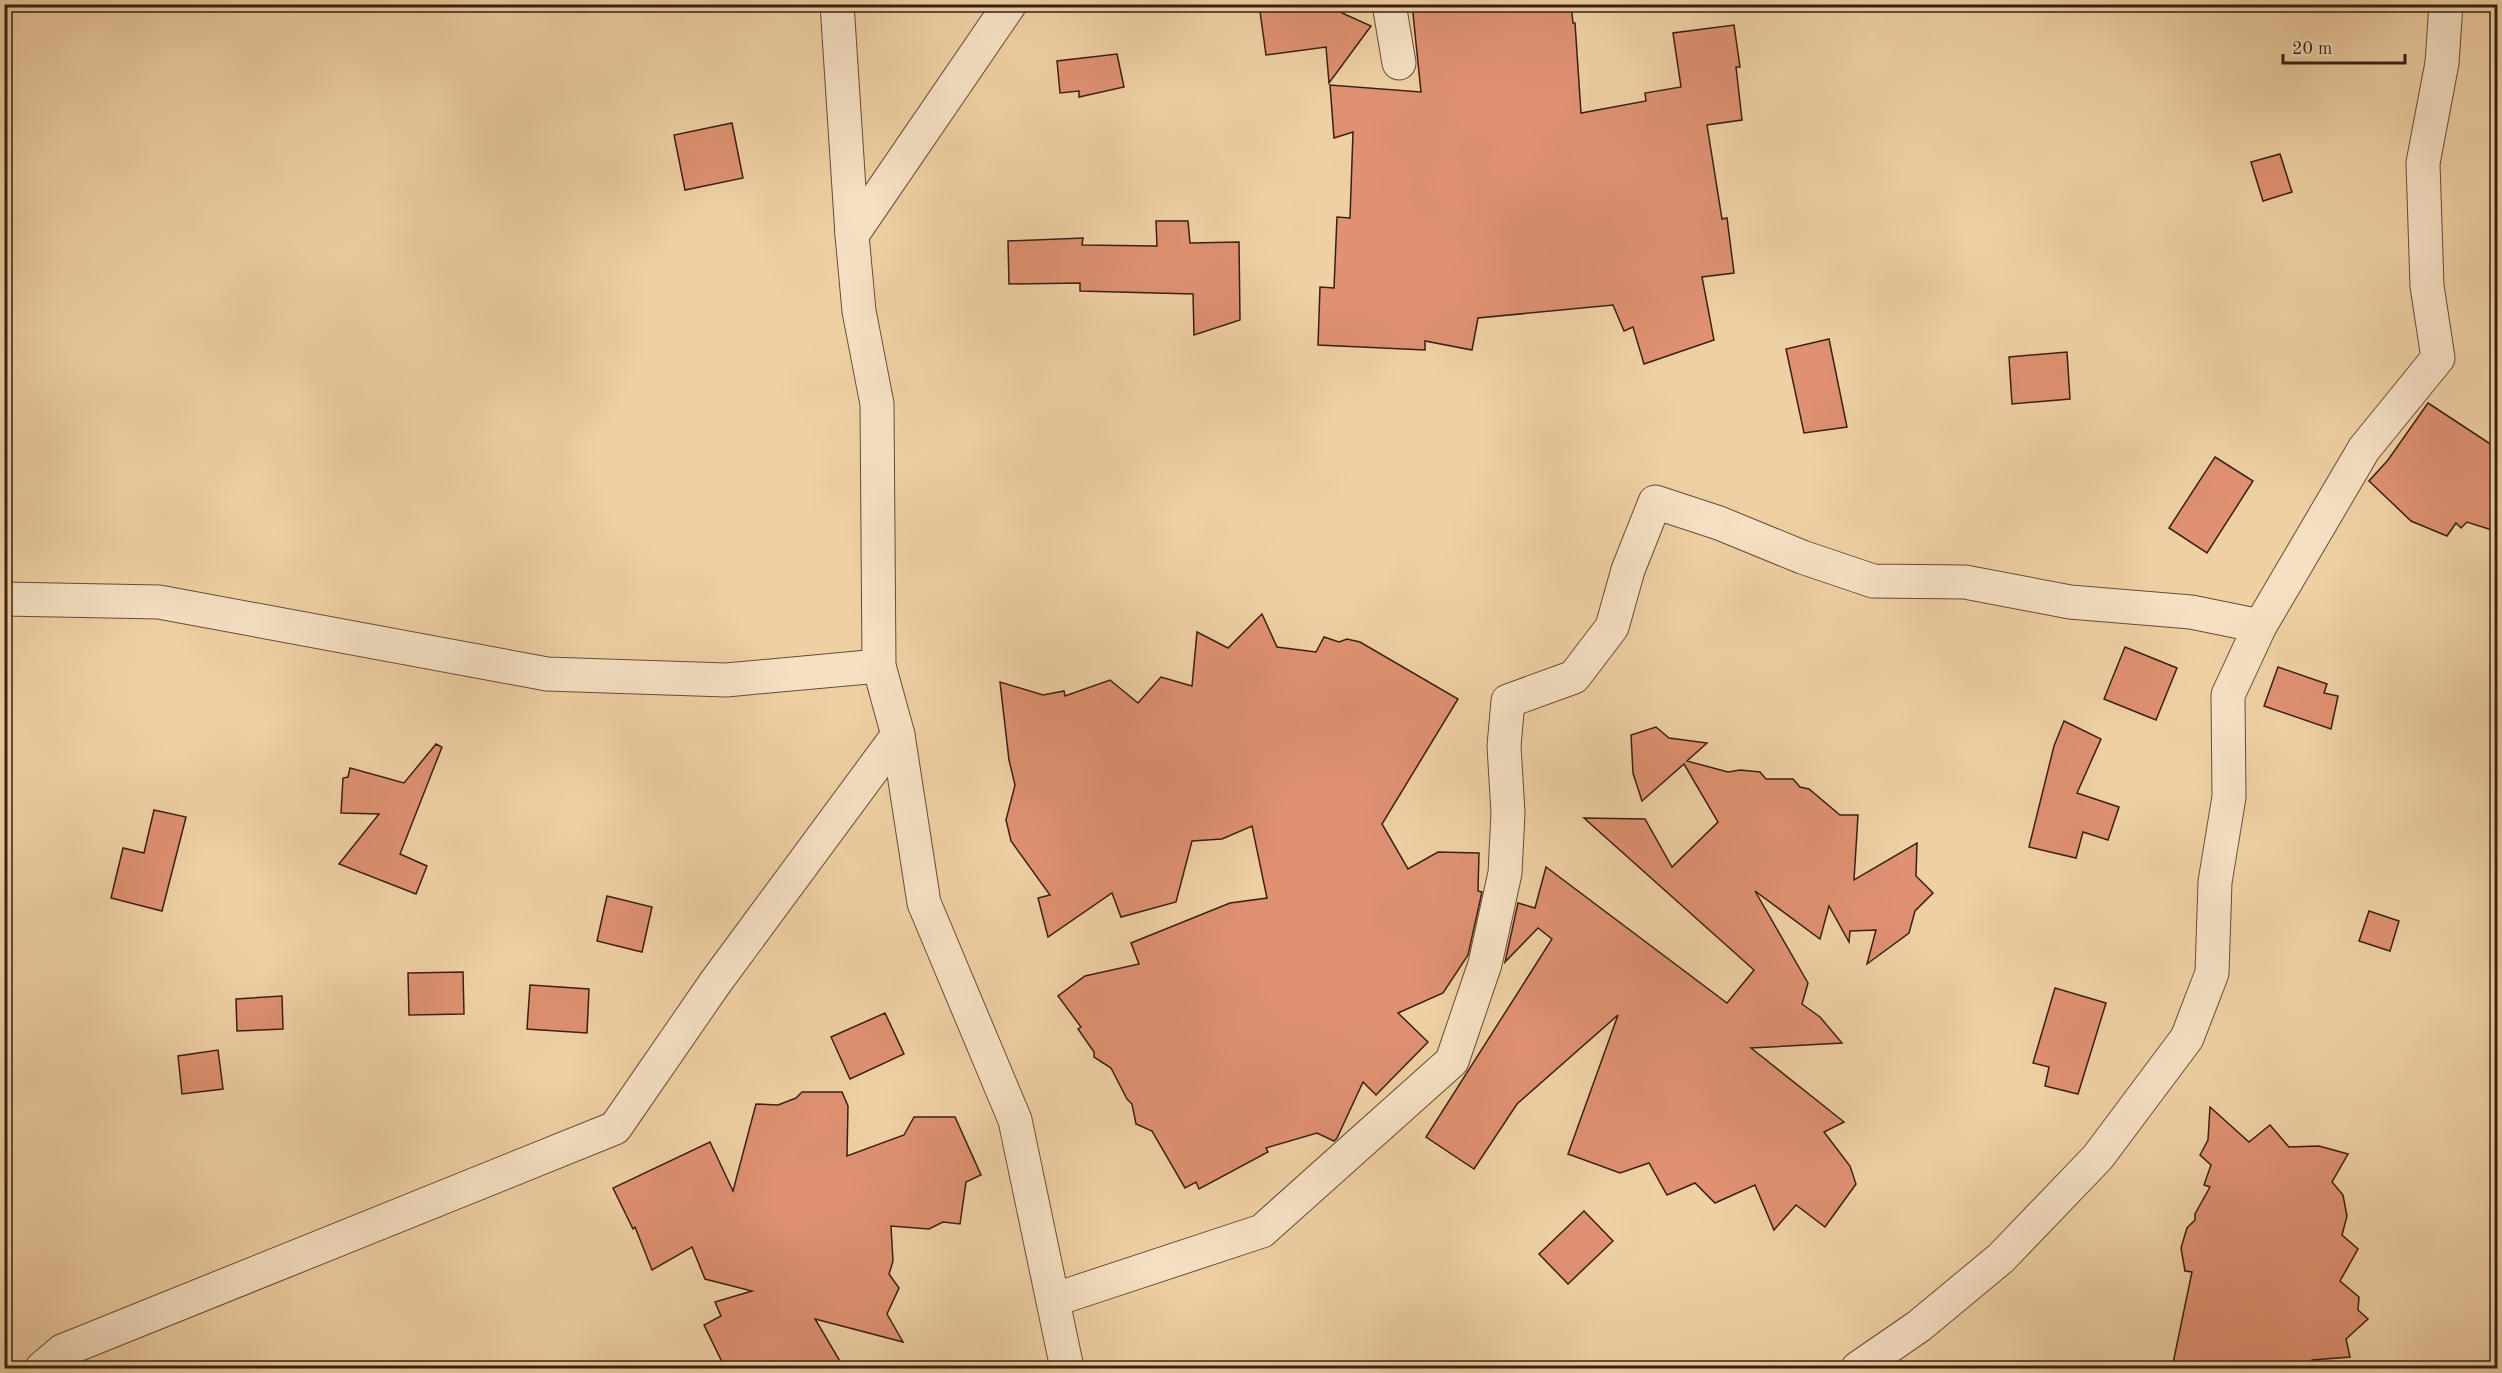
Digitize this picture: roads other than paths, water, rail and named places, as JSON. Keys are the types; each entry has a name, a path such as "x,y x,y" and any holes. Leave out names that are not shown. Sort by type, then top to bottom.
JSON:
{"street":[{"path":"837,4 859,311 877,404 879,666 898,735 924,903 1015,1120 1067,1368"},
{"path":"852,235 1010,4"},
{"path":"1389,4 1399,63"},
{"path":"1858,1368 1919,1326 2001,1258 2098,1157 2187,1038 2212,973 2215,882 2229,798 2228,695 2260,626 2364,449 2438,358 2427,286 2423,163 2442,63 2446,4"},
{"path":"1053,1300 1262,1231 1452,1062 1485,964 1505,873 1508,813 1504,746 1508,701 1574,677 1612,627 1629,570 1655,502 1719,523 1802,557 1873,581 1965,582 2070,602 2191,612 2260,626"},
{"path":"4,599 159,602 547,674 726,680 879,666"},
{"path":"42,1368 62,1351 615,1128 715,983 898,735"}]}
